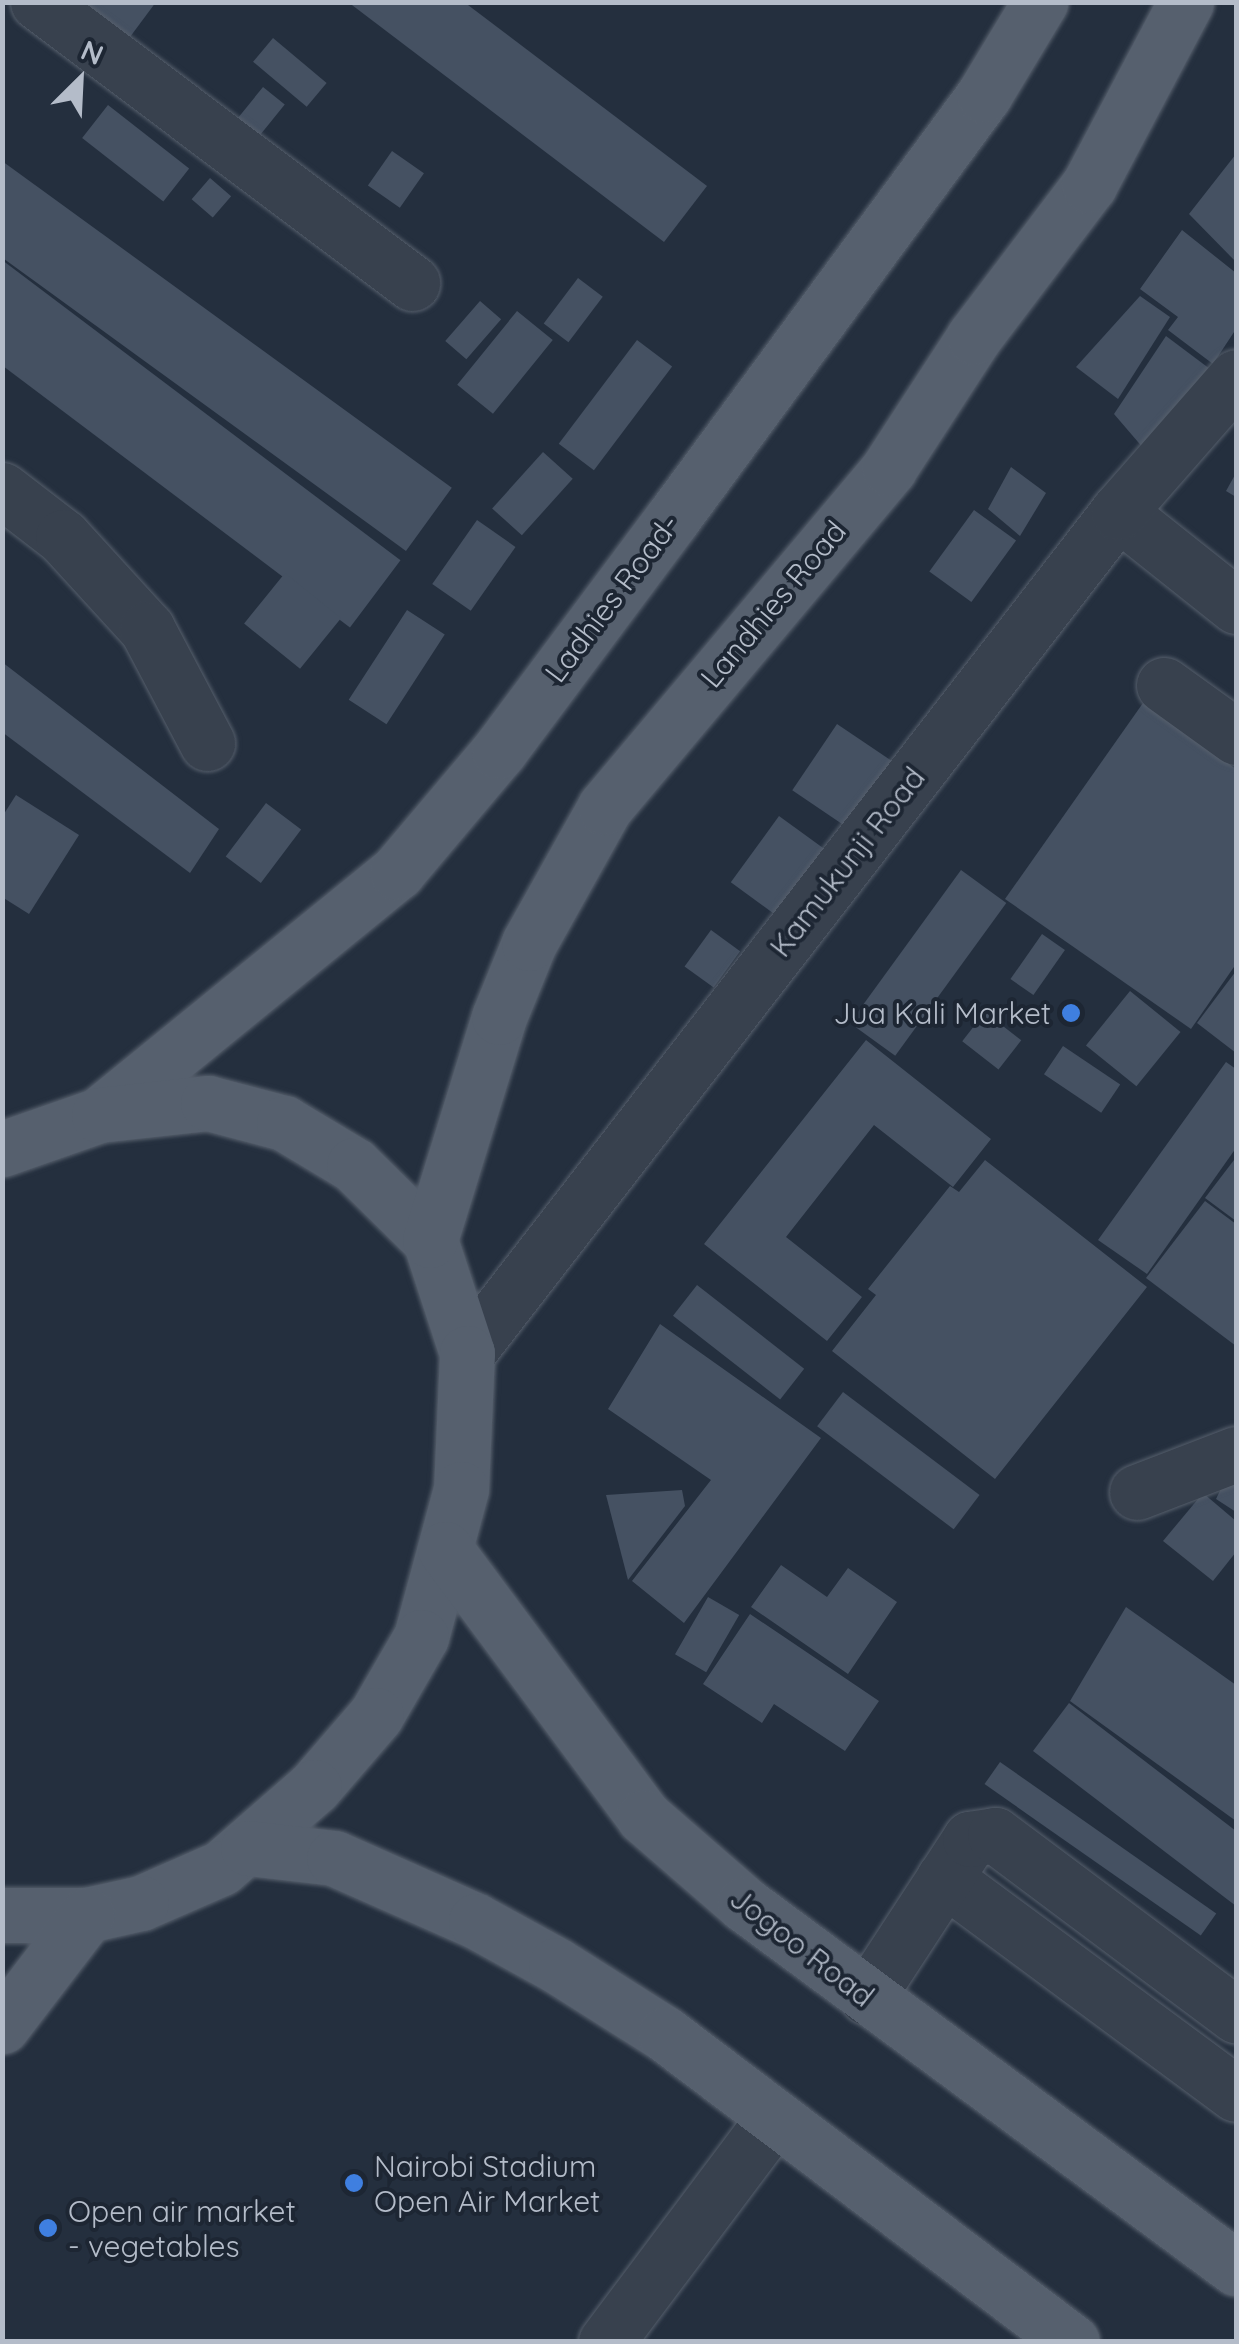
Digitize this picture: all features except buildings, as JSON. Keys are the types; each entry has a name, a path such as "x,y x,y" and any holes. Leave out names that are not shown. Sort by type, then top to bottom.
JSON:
{"main road":[{"name":"Ladhies Road-","path":"99,1115 316,944 410,857 498,750 672,519 984,95 1040,2"},
{"name":"Landhies Road","path":"430,1240 499,1017 529,944 605,807 888,468 974,337 1089,185 1186,2"},
{"path":"2,1915 87,1915 141,1904 221,1868 314,1787 376,1716 421,1637 461,1489 467,1353 430,1240 354,1165 284,1124 208,1104 99,1115 8,1142"},
{"name":"Jogoo Road","path":"444,1549 644,1817 744,1904 1236,2268"},
{"path":"248,1848 334,1858 476,1920 666,2034 1072,2342"},
{"path":"2,2026 87,1915"}],"street":[{"path":"38,2 412,283"},
{"name":"Kamukunji Road","path":"467,1353 1118,512 1236,377"},
{"path":"2,490 63,537 148,629 207,744"},
{"path":"1118,512 1236,606"},
{"path":"1164,684 1236,737"},
{"path":"1137,1492 1236,1454"},
{"path":"867,1997 970,1838 995,1835 1236,2015"},
{"path":"944,1878 1236,2094"},
{"path":"606,2342 774,2118"}],"place":[{"name":"Jua Kali Market","path":"1071,1013"},
{"name":"Nairobi Stadium Open Air Market","path":"354,2183"},
{"name":"Open air market - vegetables","path":"48,2228"}]}
